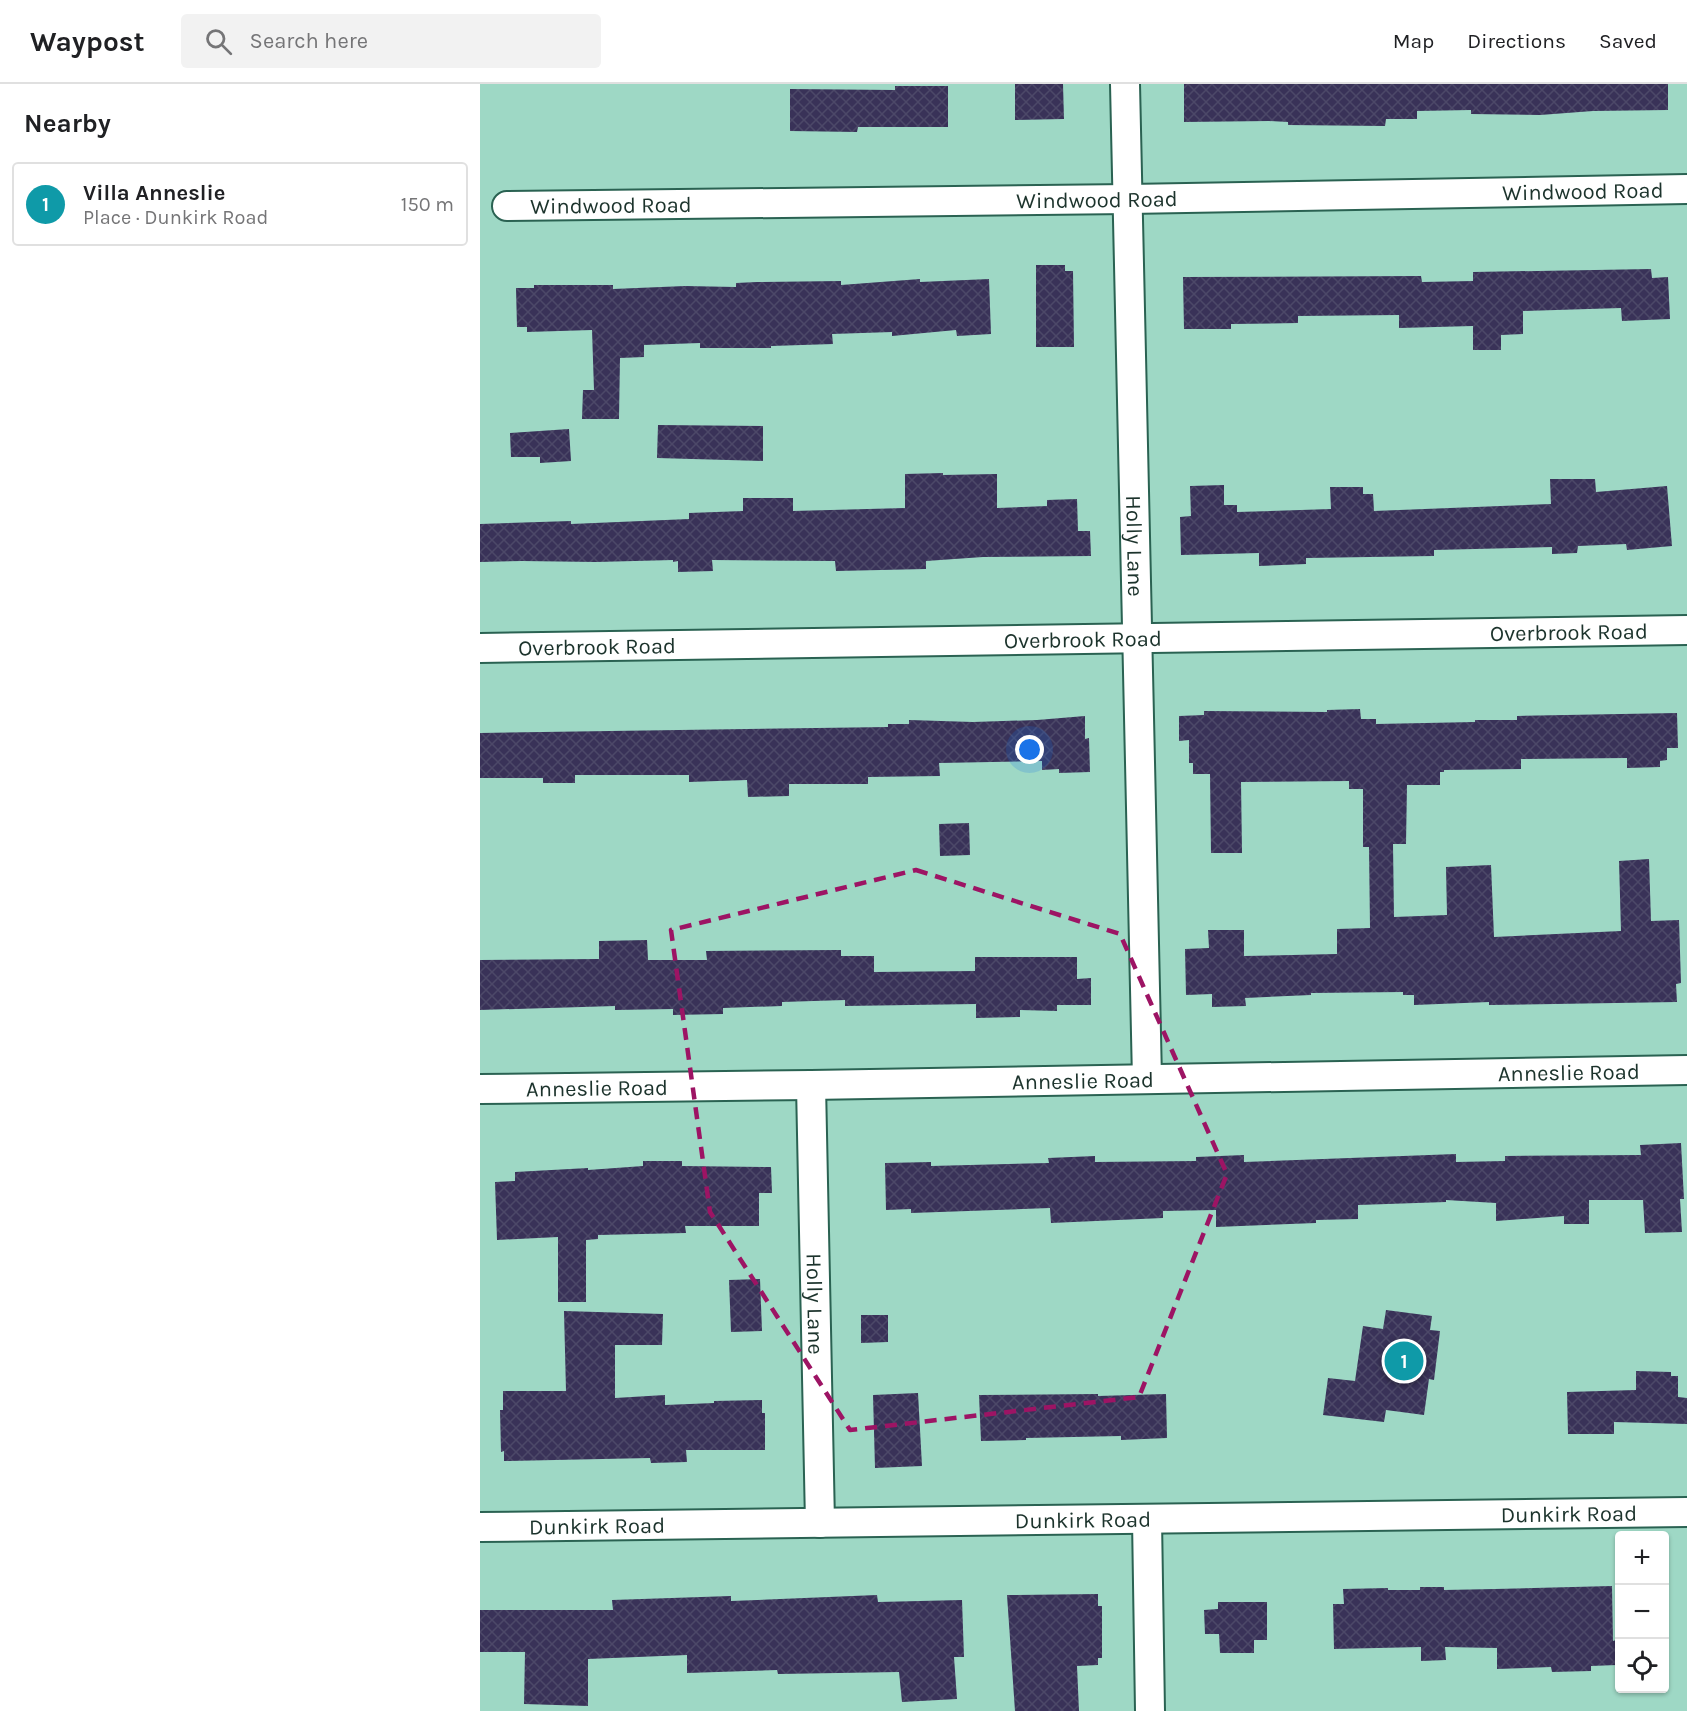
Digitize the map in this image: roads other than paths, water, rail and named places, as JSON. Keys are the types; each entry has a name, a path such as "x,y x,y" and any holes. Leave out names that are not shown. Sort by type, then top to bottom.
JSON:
{"street":[{"name":"Holly Lane","path":"1125,84 1147,1079"},
{"name":"Windwood Road","path":"507,206 1129,199 1687,189"},
{"name":"Overbrook Road","path":"480,648 1687,630"},
{"name":"Anneslie Road","path":"480,1089 1687,1070"},
{"name":"Holly Lane","path":"811,1085 820,1523"},
{"name":"Dunkirk Road","path":"480,1527 1687,1512"},
{"path":"1147,1519 1150,1711"}],"place":[{"name":"Villa Anneslie","path":"1404,1361"}]}
